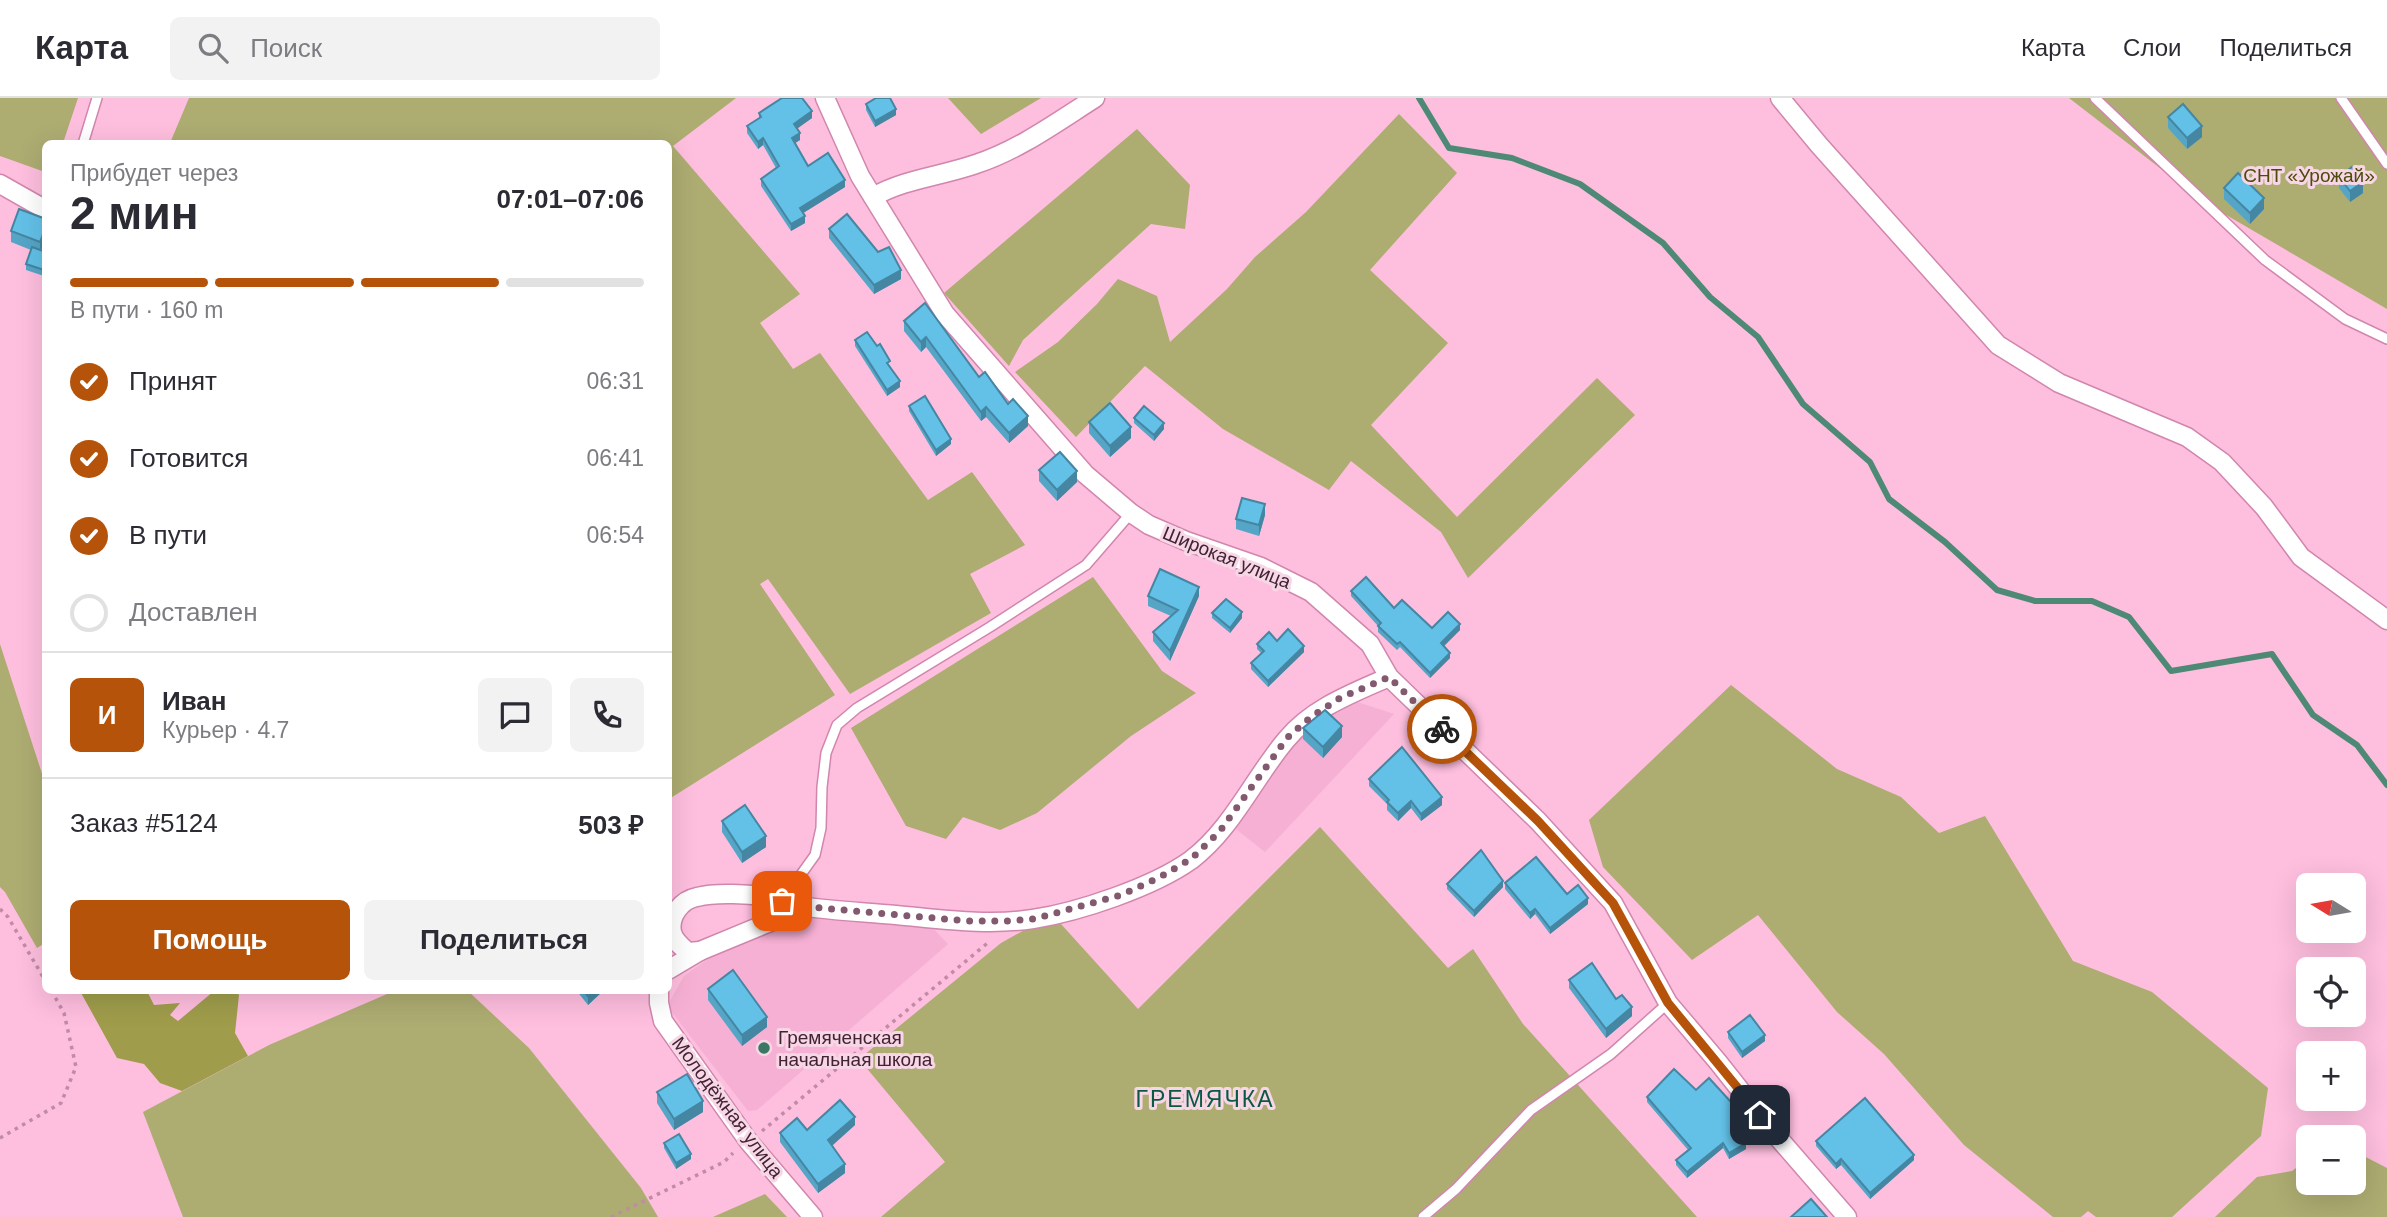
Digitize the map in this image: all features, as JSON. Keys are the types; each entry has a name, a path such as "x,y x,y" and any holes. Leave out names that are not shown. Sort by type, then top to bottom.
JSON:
{"street":[{"name":"Широкая улица","path":"825,98 860,176 945,314 1085,474 1149,525 1261,567 1311,592 1370,644 1389,677 1538,821 1604,892 1613,903 1668,1003 1774,1133 1847,1217"},
{"path":"873,197 891,187 976,164 1007,152 1095,98"},
{"path":"1780,98 1998,345 2059,383 2187,437 2222,462 2264,507 2301,557 2387,620"},
{"path":"0,184 42,208"},
{"path":"700,951 688,952 678,943 672,932 675,903 695,897 771,897 790,903 967,921 1007,921 1034,919 1121,895 1191,859 1220,831 1287,738 1311,717 1340,698 1389,677"},
{"path":"672,968 700,951 787,915 790,903"},
{"name":"Молодёжная улица","path":"659,994 663,1021 748,1142 813,1217"}],"lane":[{"path":"84,140 97,98"},
{"path":"2095,98 2265,260 2345,319 2387,339"},
{"path":"2341,98 2387,164"},
{"path":"790,903 815,855 821,828 826,752 837,725 857,708 1086,565 1131,513"},
{"path":"1423,1217 1456,1189 1531,1110 1611,1054 1668,1003"}],"path":[{"path":"0,909 42,975"},
{"path":"611,1217 724,1162 998,934 1007,921"},
{"path":"0,1138 61,1103 76,1067 64,1013 53,994"}],"shaded area":[{"path":"1342,697 1394,714 1265,852 1227,822 1287,738"},
{"name":"Гремяченская начальная школа","path":"792,914 927,922 948,944 757,1110 748,1111 667,1006 684,976 722,949"},
{"path":"82,994 148,994 154,1005 180,1003 170,1015 178,1021 210,994 239,995 235,1033 248,1056 182,1091 160,1083 144,1064 117,1058"}],"green space":[{"path":"0,98 78,98 64,140 42,140 42,171 0,156"},
{"path":"189,98 736,98 673,146 800,294 760,323 793,369 820,353 928,500 972,472 1025,545 970,574 991,613 850,694 768,579 760,584 835,695 672,797 672,140 171,140"},
{"path":"948,98 1041,98 981,134"},
{"name":"СНТ «Урожай»","path":"2069,98 2387,98 2387,309 2204,202"},
{"path":"1399,114 1457,173 1370,270 1448,343 1371,425 1457,517 1597,378 1635,415 1468,578 1441,532 1351,461 1329,490 1223,429 1145,366 1076,437 1015,372 1058,342 1118,279 1157,296 1170,342 1227,289 1255,257 1306,212"},
{"path":"1137,129 1190,185 1185,229 1151,224 1023,340 1009,366 944,293"},
{"path":"1093,577 1162,671 1196,693 1131,736 1037,813 1000,830 963,817 946,839 906,826 851,728"},
{"path":"0,644 42,774 42,945 37,948 0,887"},
{"path":"1731,685 1837,769 1901,797 1939,833 1985,816 2073,961 2152,992 2268,1088 2261,1136 2172,1217 2096,1217 2088,1211 2081,1217 2053,1217 1964,1145 1884,1054 1837,1012 1758,915 1692,960 1603,867 1589,820"},
{"path":"1320,827 1448,968 1473,949 1523,1024 1697,1217 881,1217 945,1162 859,1059 1001,943 1030,927 1061,924 1138,1009"},
{"path":"387,994 471,994 529,1048 641,1188 658,1217 183,1217 143,1112 269,1045"},
{"path":"2366,1157 2387,1168 2387,1217 2215,1217 2257,1177 2296,1168 2296,1195 2366,1195"},
{"path":"765,1194 787,1217 713,1217"}],"building":[{"path":"782,98 802,98 812,111 794,124 800,133 792,138 808,166 828,153 845,180 800,208 805,216 791,224 761,179 779,166 763,138 758,142 747,126 761,117 759,113"},
{"path":"876,98 890,98 896,109 875,121 866,104"},
{"path":"2183,104 2202,126 2187,138 2168,117"},
{"path":"2352,167 2363,182 2350,191 2339,177"},
{"path":"2238,173 2264,198 2250,213 2224,188"},
{"path":"19,209 42,218 40,242 11,231"},
{"path":"847,214 878,252 889,247 901,270 874,285 829,229"},
{"path":"32,247 42,251 42,269 26,264"},
{"path":"925,303 979,377 985,372 1008,404 1013,399 1028,416 1009,433 986,407 981,412 926,337 921,342 904,321"},
{"path":"867,332 877,346 880,344 890,361 887,363 900,381 887,390 855,340"},
{"path":"925,396 951,439 936,450 909,406"},
{"path":"1110,403 1131,427 1110,446 1089,422"},
{"path":"1144,406 1164,423 1154,435 1134,418"},
{"path":"1060,452 1077,471 1057,490 1039,470"},
{"path":"1242,498 1265,504 1259,525 1236,519"},
{"path":"1160,569 1199,587 1170,651 1153,632 1178,610 1148,596"},
{"path":"1366,577 1394,608 1402,600 1432,628 1448,612 1460,624 1441,643 1450,653 1430,673 1400,642 1397,644 1378,626 1381,623 1351,591"},
{"path":"1226,599 1242,612 1230,628 1212,613"},
{"path":"1288,629 1304,646 1268,681 1251,663 1264,651 1257,644 1269,632 1277,641"},
{"path":"1325,710 1342,726 1323,747 1303,728"},
{"path":"1402,747 1442,797 1421,814 1411,801 1398,813 1369,779"},
{"path":"745,805 766,836 742,852 722,821"},
{"path":"1481,850 1503,881 1474,911 1447,884"},
{"path":"1536,857 1567,894 1578,885 1588,898 1550,928 1535,909 1530,913 1505,883"},
{"path":"1592,963 1616,999 1622,995 1632,1007 1606,1029 1569,980"},
{"path":"733,970 767,1017 742,1035 708,989"},
{"path":"1750,1015 1765,1035 1742,1052 1728,1032"},
{"path":"1674,1069 1696,1090 1709,1078 1740,1112 1732,1119 1746,1143 1729,1153 1723,1143 1687,1172 1676,1160 1691,1148 1647,1097"},
{"path":"687,1074 703,1101 674,1119 657,1092"},
{"path":"1865,1098 1914,1155 1870,1193 1841,1159 1836,1164 1816,1141"},
{"path":"840,1100 855,1117 828,1140 845,1164 818,1184 780,1133 797,1118 807,1130"},
{"path":"679,1134 691,1154 676,1163 664,1143"},
{"path":"1811,1199 1827,1217 1791,1217"}],"waterway":[{"path":"1419,98 1449,148 1512,158 1580,184 1663,243 1710,297 1758,337 1803,404 1870,462 1889,499 1945,542 1997,590 2035,601 2092,601 2129,617 2171,671 2272,654 2313,715 2357,745 2387,785"}],"way so far":[{"path":"782,901 799,906 967,921 1034,919 1079,908 1121,895 1191,859 1220,831 1287,738 1311,717 1340,698 1389,677 1442,729"}],"place":[{"name":"Гремяченская начальная школа","path":"764,1048"}],"district":[{"name":"ГРЕМЯЧКА","path":"1205,1099"}],"route":[{"path":"1442,729 1538,821 1613,903 1668,1003 1760,1115"}]}
